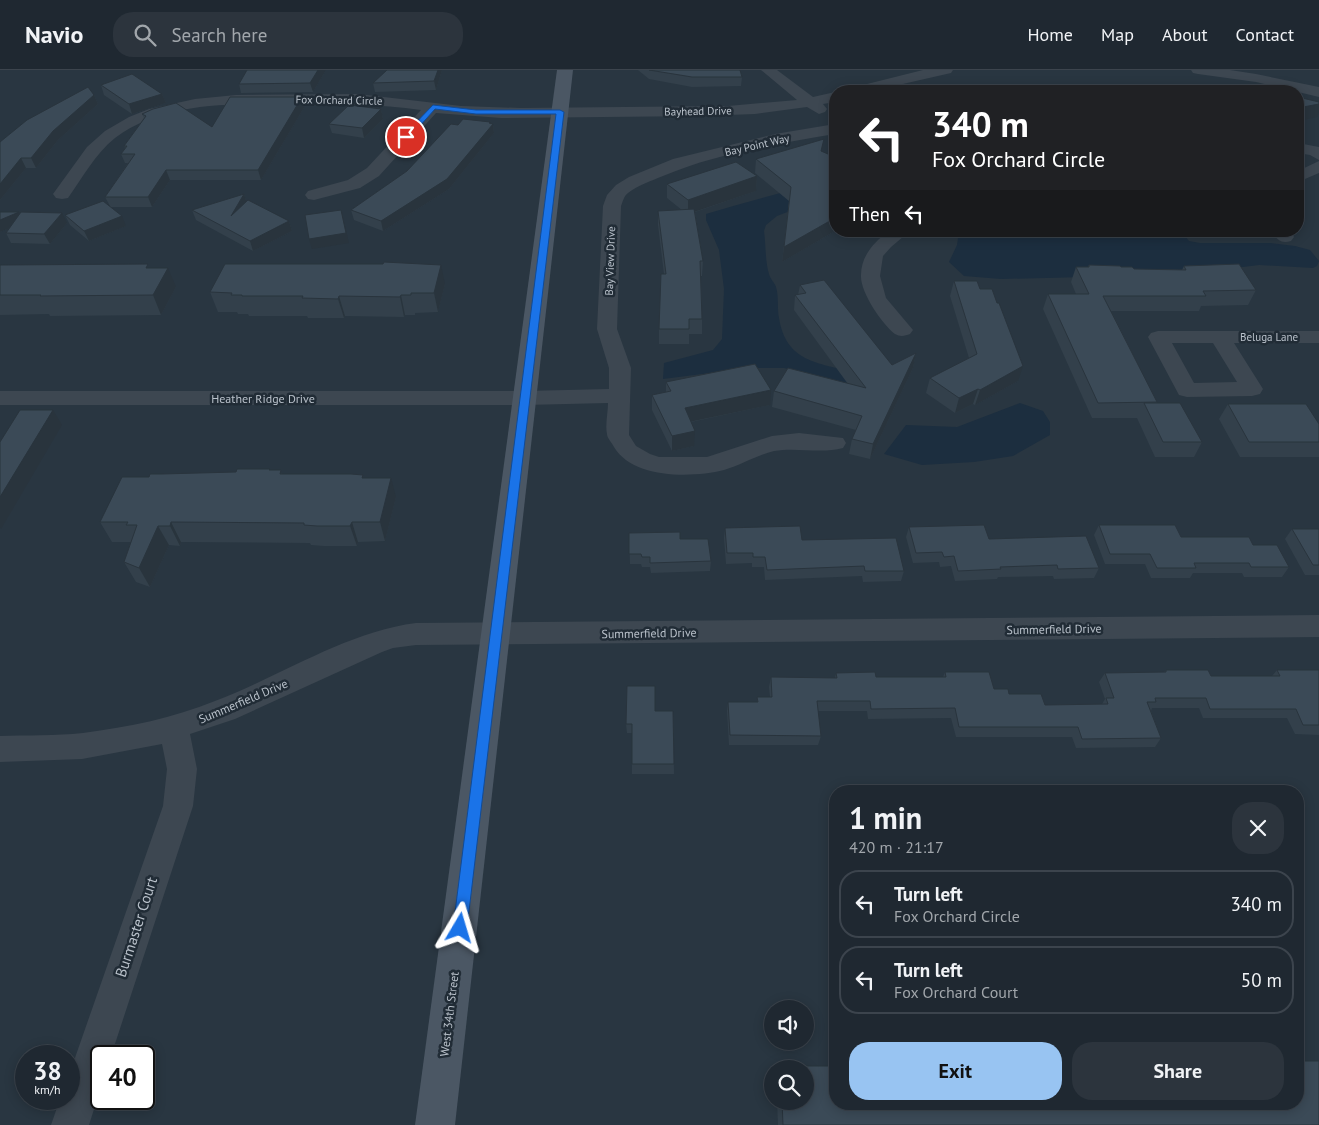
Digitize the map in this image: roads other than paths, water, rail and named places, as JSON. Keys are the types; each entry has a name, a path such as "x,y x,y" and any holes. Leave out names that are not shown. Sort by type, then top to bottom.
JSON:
{"street":[{"name":"West 34th Street","path":"435,1125 473,829 495,634 565,70"},
{"path":"768,70 829,117"},
{"path":"878,85 946,70"},
{"path":"1198,70 1256,78 1288,85"},
{"path":"1304,89 1319,92"},
{"name":"Bayhead Drive","path":"560,112 734,110 829,98"},
{"name":"Fox Orchard Circle","path":"62,194 88,156 106,137 142,117 187,104 235,99 355,99 476,112 560,112"},
{"path":"314,195 354,184 373,172 433,107"},
{"name":"Bay Point Way","path":"679,163 775,139 829,130"},
{"path":"1304,149 1315,151 1318,164 1304,173"},
{"name":"Bay View Drive","path":"679,163 635,181 622,189 616,195 612,206 607,329 620,368 618,435 624,446 642,460 658,465 675,466 712,465 763,446 790,442 835,444"},
{"path":"892,237 884,243 874,256 870,276 876,299 904,330"},
{"name":"Beluga Lane","path":"1220,337 1319,337"},
{"path":"525,398 619,396"},
{"name":"Heather Ridge Drive","path":"0,398 525,398"},
{"name":"Summerfield Drive","path":"0,749 82,746 130,739 174,728 225,710 372,644 393,637 422,633 495,634 1319,626"},
{"name":"Burmaster Court","path":"70,1125 178,806 182,769 174,728"}],"water":[{"path":"828,179 790,211 777,216 766,225 764,231 767,264 770,276 776,287 779,318 783,333 789,344 796,352 816,363 854,372 853,386 784,368 749,368 663,379 664,363 713,350 722,339 724,289 719,250 706,220 706,214"},
{"path":"958,237 1186,237 1189,241 1200,243 1270,243 1295,246 1310,250 1319,261 1317,266 1313,268 1259,265 1163,277 1001,279 964,276 949,262 957,245"},
{"path":"1020,403 1043,411 1050,422 1050,435 1013,456 974,462 922,465 884,454 906,425 957,427"}]}
